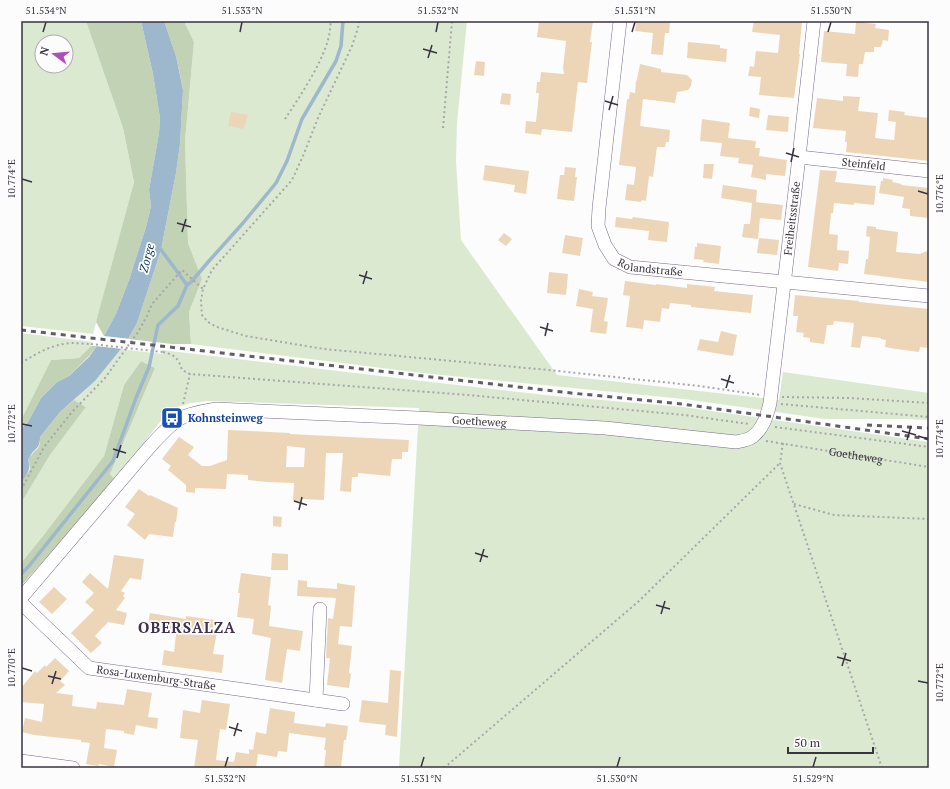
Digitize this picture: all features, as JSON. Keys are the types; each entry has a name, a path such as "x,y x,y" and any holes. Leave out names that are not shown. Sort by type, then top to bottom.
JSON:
{"street":[{"name":"Rolandstraße","path":"620,21 598,226 605,245 614,259 630,267 929,296"},
{"name":"Freiheitsstraße","path":"768,410 814,21"},
{"name":"Steinfeld","path":"799,157 929,171"},
{"name":"Goetheweg","path":"180,419 199,412 224,409 411,417 605,428 736,442 751,438 768,410"},
{"path":"21,598 147,450 164,431 180,419"},
{"name":"Rosa-Luxemburg-Straße","path":"21,603 88,668 343,704"},
{"path":"316,700 320,609"},
{"path":"21,761 73,768"}],"path":[{"path":"285,119 303,91 324,51 329,38 331,21"},
{"path":"358,21 358,28 352,46 318,118 292,180 212,270 203,289 201,301 202,315 208,322 217,327 246,336 324,349 700,386 768,410 813,433 929,447"},
{"path":"443,128 452,21"},
{"path":"21,490 44,447 72,412 105,378 138,332 152,304 176,276 182,270 203,289"},
{"path":"21,363 37,353 57,345 72,343 91,344 163,352 175,356 182,370 190,374 468,395 684,415 768,410 850,398 929,403"},
{"path":"180,419 190,374"},
{"path":"768,410 929,417"},
{"name":"Goetheweg","path":"780,463 783,443 929,467"},
{"path":"444,768 639,601 780,463 882,768"},
{"path":"793,504 834,515 929,519"}],"green space":[{"path":"21,21 86,21 123,128 134,182 93,334 21,326"},
{"path":"86,21 141,21 153,74 160,118 159,133 149,190 151,206 146,227 129,280 116,314 104,336 96,322 134,182 123,128"},
{"path":"164,21 184,21 194,42 185,141 188,243 202,279 189,312 191,344 172,344 128,339 137,323 161,250 180,144 183,89 176,56"},
{"path":"184,21 467,21 457,123 456,161 461,240 557,375 779,400 783,372 929,393 929,420 825,419 684,399 422,373 191,344 189,312 202,279 188,243 185,141 194,42"},
{"path":"21,333 92,342 91,346 79,358 51,360 21,420"},
{"path":"91,346 97,346 69,376 57,382 41,398 28,422 21,429 21,420 51,360 79,358"},
{"path":"121,349 162,354 162,350 554,396 683,407 929,442 929,768 399,768 419,408 207,401 191,403 170,409 115,480 110,474 155,368 141,361 124,385 104,456 21,563 21,503 50,455 86,407 74,400 95,381"},
{"path":"141,361 155,368 110,474 115,480 21,586 21,563 104,456 124,385"},
{"path":"74,400 86,407 50,455 21,503 21,483 30,469 29,457 38,448 40,437 60,412"}],"water":[{"name":"Zorge","path":"141,21 164,21 176,56 183,90 180,144 161,250 137,323 128,339 95,381 60,412 40,437 38,446 29,458 29,469 21,483 21,429 28,422 41,398 57,382 69,376 89,357 104,336 116,314 129,280 146,227 151,206 149,190 159,133 160,118 153,74"}],"pier":[{"path":"102,335 131,339 123,349 95,346"}],"building":[{"path":"539,21 593,21 587,83 578,82 572,132 542,129 541,135 525,133 526,121 536,122 539,93 536,93 537,82 540,82 541,72 564,74 563,68 566,41 537,37"},
{"path":"636,21 670,21 669,33 665,33 663,55 651,54 653,33 635,31"},
{"path":"754,21 802,21 800,54 794,98 759,95 761,77 748,76 750,66 754,67 756,51 778,53 780,35 752,32"},
{"path":"856,21 866,21 866,23 876,24 875,28 889,30 888,41 883,40 881,47 874,47 874,52 865,52 863,64 859,64 858,77 846,76 847,64 821,62 824,31 855,34"},
{"path":"688,42 720,45 720,48 727,49 726,62 687,58"},
{"path":"476,61 485,62 484,76 474,75"},
{"path":"640,64 661,69 661,72 687,75 692,80 691,86 688,90 677,92 675,103 643,99 640,126 670,130 669,142 666,142 665,147 657,147 653,177 649,176 646,201 642,200 641,202 625,200 627,184 634,185 636,167 619,165 627,99 629,99 630,92 635,93"},
{"path":"502,93 511,94 510,105 500,104"},
{"path":"843,96 860,97 858,111 878,113 875,138 894,140 896,122 888,121 889,110 905,112 904,115 929,118 929,161 846,152 846,131 813,128 817,98 843,101"},
{"path":"750,107 760,109 759,118 749,116"},
{"path":"231,112 248,115 244,129 228,126"},
{"path":"768,115 789,117 788,132 766,130"},
{"path":"702,119 730,123 728,138 756,141 755,148 760,148 759,156 787,160 785,176 766,174 766,180 751,177 753,165 738,163 739,158 720,156 722,143 700,141"},
{"path":"704,164 714,164 712,179 703,178"},
{"path":"485,165 529,171 526,194 514,192 515,185 483,180"},
{"path":"565,167 576,168 575,177 577,177 574,201 557,199 560,175 564,175"},
{"path":"820,170 837,171 835,182 876,186 874,205 834,203 833,213 831,213 829,234 838,235 837,250 849,251 848,264 839,263 838,271 808,267"},
{"path":"883,178 893,180 892,182 902,184 901,185 929,188 929,218 910,216 910,209 902,208 904,197 879,193"},
{"path":"723,185 757,190 756,202 783,205 781,220 760,218 758,239 742,237 744,224 750,224 752,203 721,198"},
{"path":"616,217 632,219 633,217 669,222 667,242 648,240 649,231 615,227"},
{"path":"867,226 876,227 876,229 898,232 896,252 920,254 929,250 929,282 864,274 866,259 868,259 870,237 866,236"},
{"path":"504,233 512,239 506,246 498,240"},
{"path":"565,235 583,238 580,256 562,253"},
{"path":"759,238 779,240 777,255 757,253"},
{"path":"697,243 721,246 719,264 694,259 695,247 697,247"},
{"path":"549,272 568,274 566,295 547,293"},
{"path":"625,281 687,288 687,284 715,287 714,291 753,295 751,313 691,307 691,305 670,303 669,309 662,308 660,322 644,320 643,329 626,327 630,296 623,295"},
{"path":"579,289 593,292 592,296 608,298 604,321 608,322 606,334 590,332 593,309 576,306"},
{"path":"795,295 929,309 929,348 920,347 919,352 896,349 885,347 886,340 881,338 862,336 860,348 851,347 854,323 834,321 833,325 827,325 824,344 810,342 810,338 803,337 804,333 796,332 798,316 793,316"},
{"path":"721,331 737,335 733,356 697,350 700,339 718,342"},
{"path":"228,430 409,440 408,452 402,452 402,459 392,459 390,476 358,473 358,477 352,477 351,492 340,491 343,453 326,453 324,500 302,499 302,502 293,501 294,483 248,480 248,475 227,474 226,489 195,488 195,493 186,492 186,485 168,470 171,466 162,459 179,437 194,447 188,455 202,466 210,466 227,460","holes":["287,446 305,448 304,467 286,467"]},
{"path":"139,489 149,496 150,495 178,508 173,537 149,534 145,540 127,525 135,514 125,507"},
{"path":"273,516 282,517 281,527 273,526"},
{"path":"272,553 288,554 288,570 271,570"},
{"path":"114,555 144,559 141,580 130,578 121,591 125,593 123,596 125,598 116,610 127,613 124,625 108,622 95,636 102,643 91,653 71,633 94,610 85,602 94,593 82,582 90,573 108,589"},
{"path":"241,573 271,577 268,605 271,606 269,626 303,631 300,651 287,649 282,683 265,680 271,638 252,634 254,619 237,617"},
{"path":"298,580 307,581 307,587 337,589 337,583 355,586 352,627 340,626 338,644 352,646 349,688 327,685 330,658 326,658 328,618 333,619 336,598 297,596"},
{"path":"54,587 67,599 52,614 39,602"},
{"path":"150,613 186,619 186,616 215,620 213,632 217,632 213,654 224,655 222,673 162,665 164,650 174,652 176,635 147,630"},
{"path":"55,658 69,671 60,681 65,685 56,693 73,695 72,706 96,709 97,702 124,705 127,689 152,693 148,717 158,718 157,729 136,725 134,735 124,733 124,731 106,729 104,748 117,750 114,767 99,764 98,766 86,764 90,743 81,742 81,740 34,735 22,732 25,718 42,722 44,704 21,702 21,688 35,671 37,673"},
{"path":"390,670 401,671 397,737 385,735 386,725 359,722 362,700 388,703"},
{"path":"202,700 230,704 226,730 220,729 216,760 234,762 236,752 249,754 249,749 253,750 256,732 266,734 270,708 295,712 294,723 325,727 326,723 348,726 346,740 344,740 341,768 324,768 326,738 289,733 287,752 278,751 277,757 258,754 256,768 194,768 198,740 180,738 183,710 200,713"}],"waterway":[{"path":"21,574 113,461 149,367 158,325 178,306 187,285 243,223 276,183 287,161 302,119 336,61 341,46 343,21"},
{"name":"Zorge","path":"159,247 187,285"}],"railway":[{"path":"21,330 571,393 682,404 929,439"},
{"path":"867,425 929,428"}],"place":[{"name":"Kohnsteinweg","path":"172,418"}],"district":[{"name":"OBERSALZA","path":"187,628"}]}
